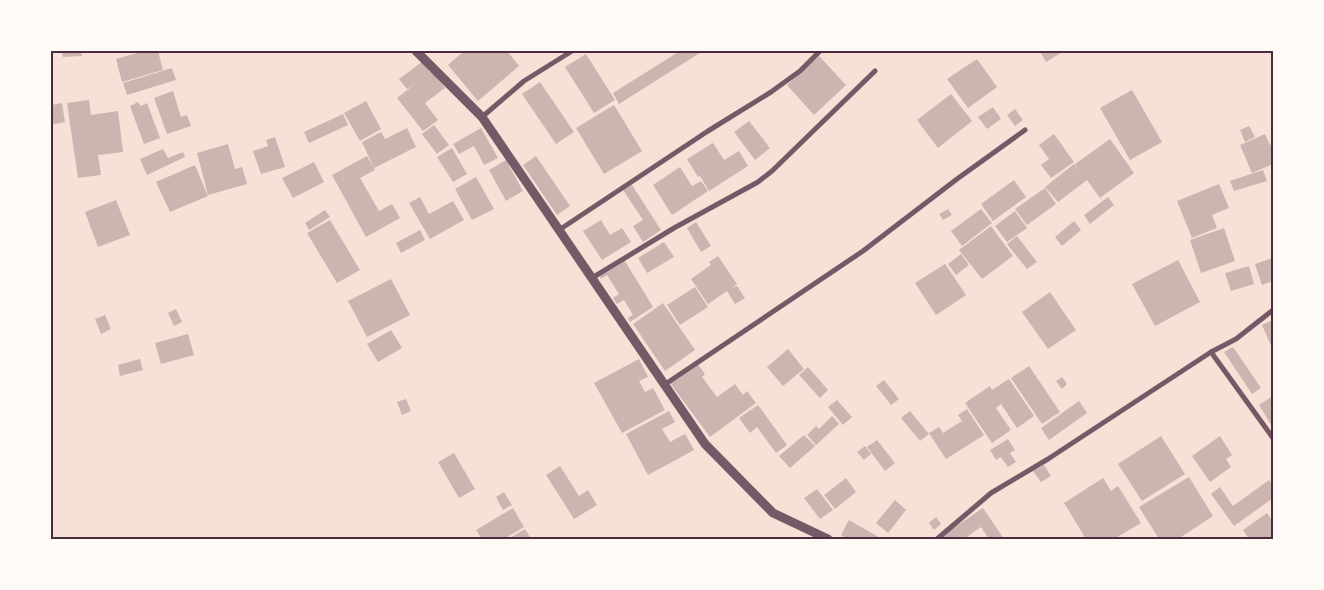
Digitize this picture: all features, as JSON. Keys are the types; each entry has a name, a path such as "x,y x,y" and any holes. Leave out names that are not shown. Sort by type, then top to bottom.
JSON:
{"street":[{"path":"416,51 482,117 705,444 772,513 828,539"},
{"path":"482,117 524,81 572,51"},
{"path":"559,230 771,92 800,71 820,51"},
{"path":"592,278 674,228 758,182 772,172 875,72"},
{"path":"664,385 863,251 1025,130"},
{"path":"937,539 991,493 1048,459 1211,352 1236,339 1273,310"},
{"path":"1211,352 1273,438"}],"building":[{"path":"62,51 81,51 82,56 63,57"},
{"path":"144,51 158,51 163,70 122,82 116,59"},
{"path":"464,51 507,51 519,66 478,101 448,65"},
{"path":"680,51 703,51 619,104 613,93"},
{"path":"1040,51 1064,51 1046,62"},
{"path":"586,54 615,100 594,113 565,67"},
{"path":"819,56 846,85 814,115 787,85"},
{"path":"977,59 997,87 968,108 947,79"},
{"path":"422,62 430,72 432,71 445,88 425,103 438,120 423,131 397,98 416,83 407,89 399,79"},
{"path":"172,68 176,80 127,95 123,83"},
{"path":"540,82 574,132 556,144 522,94"},
{"path":"1132,90 1162,142 1130,160 1100,108"},
{"path":"173,91 181,117 187,115 191,126 167,134 154,98"},
{"path":"951,94 972,121 938,148 917,120"},
{"path":"89,100 91,115 118,111 123,152 98,155 101,175 78,178 67,103"},
{"path":"366,101 381,129 360,141 344,113"},
{"path":"138,102 141,106 147,103 160,138 144,144 130,106"},
{"path":"62,103 65,122 51,125 51,105"},
{"path":"614,105 642,151 604,174 576,128"},
{"path":"993,107 1001,119 987,129 978,117"},
{"path":"1015,109 1023,120 1015,126 1007,115"},
{"path":"343,114 348,125 309,143 304,132"},
{"path":"749,121 770,148 755,160 734,132"},
{"path":"434,125 449,145 437,154 422,134"},
{"path":"1249,126 1255,137 1245,142 1240,130"},
{"path":"407,128 416,147 374,168 362,142 381,132 385,139"},
{"path":"481,128 498,158 484,165 474,146 459,154 453,144"},
{"path":"1054,134 1074,162 1051,178 1041,165 1049,159 1039,145"},
{"path":"1265,134 1270,145 1273,144 1273,164 1252,173 1240,145"},
{"path":"275,137 285,167 261,174 253,151 268,146 266,140"},
{"path":"1110,139 1134,173 1100,198 1087,180 1058,202 1045,187 1074,164 1080,172 1075,164"},
{"path":"713,143 724,160 739,151 748,166 709,191 687,159"},
{"path":"228,144 235,169 242,167 247,184 208,195 197,153"},
{"path":"452,148 467,174 453,182 437,157"},
{"path":"163,149 168,158 183,152 185,157 147,175 140,159"},
{"path":"367,156 375,170 360,178 379,211 392,204 400,218 366,237 332,175"},
{"path":"536,156 570,206 557,215 523,165"},
{"path":"506,160 523,191 506,201 489,170"},
{"path":"314,162 324,182 293,198 282,178"},
{"path":"195,165 208,196 170,212 156,182"},
{"path":"680,167 692,186 701,181 708,191 672,215 653,185"},
{"path":"1263,170 1267,181 1234,191 1230,181"},
{"path":"476,177 494,209 472,220 455,189"},
{"path":"1014,180 1026,197 993,221 981,204"},
{"path":"1219,184 1229,208 1212,215 1217,228 1192,238 1177,201"},
{"path":"632,185 661,230 643,242 633,226 643,220 623,190"},
{"path":"1045,188 1056,204 1027,225 1015,209"},
{"path":"420,197 429,214 453,201 464,220 430,239 409,203"},
{"path":"1108,197 1114,205 1090,224 1084,215"},
{"path":"116,200 130,235 98,247 85,212"},
{"path":"948,209 952,215 943,220 939,214"},
{"path":"981,209 992,223 962,246 951,231"},
{"path":"325,210 330,217 309,230 305,223"},
{"path":"1015,211 1027,228 1007,242 995,226"},
{"path":"330,220 360,270 337,283 307,233"},
{"path":"601,220 610,235 622,228 631,242 602,260 583,231"},
{"path":"1074,221 1081,230 1062,246 1055,237"},
{"path":"696,222 711,246 701,252 687,228"},
{"path":"991,226 1013,256 982,279 959,250"},
{"path":"1224,228 1235,261 1201,273 1190,240"},
{"path":"420,230 425,240 401,253 396,243"},
{"path":"1017,236 1037,262 1027,269 1007,244"},
{"path":"664,242 674,257 647,273 638,258"},
{"path":"961,254 969,265 956,275 948,264"},
{"path":"718,256 737,284 732,288 737,286 745,298 735,304 727,291 708,304 691,279 711,265 709,262"},
{"path":"1273,258 1273,281 1262,285 1255,264"},
{"path":"1178,260 1200,302 1155,326 1132,284"},
{"path":"625,261 653,307 630,322 628,318 633,315 624,300 617,304 613,298 619,294 607,275 601,279 600,276"},
{"path":"945,264 966,295 936,315 915,283"},
{"path":"1249,266 1254,284 1231,291 1225,273"},
{"path":"391,279 410,315 367,337 348,301"},
{"path":"695,287 708,307 680,325 667,305"},
{"path":"1050,292 1076,330 1048,349 1022,312"},
{"path":"663,303 695,350 665,371 633,324"},
{"path":"176,309 182,322 174,326 168,313"},
{"path":"105,315 111,329 101,334 95,319"},
{"path":"1273,320 1273,350 1262,325"},
{"path":"391,330 402,348 378,362 367,344"},
{"path":"188,334 194,355 161,364 155,343"},
{"path":"1233,347 1261,388 1252,394 1224,352"},
{"path":"788,349 804,369 783,386 767,367"},
{"path":"140,359 143,370 120,376 118,365"},
{"path":"639,359 648,377 639,381 645,392 653,388 665,410 622,433 594,383"},
{"path":"697,363 705,374 702,377 717,397 735,384 743,395 747,391 756,403 710,437 670,383"},
{"path":"1029,366 1060,412 1042,424 1011,378"},
{"path":"808,367 828,390 820,398 799,375"},
{"path":"1062,377 1067,384 1062,389 1056,381"},
{"path":"1009,379 1034,416 1017,428 1001,404 996,408 1011,430 992,443 965,403 990,386 992,390"},
{"path":"884,380 899,399 891,405 876,386"},
{"path":"1273,396 1273,428 1259,405"},
{"path":"406,399 411,411 402,415 397,402"},
{"path":"837,400 852,417 843,425 828,407"},
{"path":"1079,401 1087,413 1049,440 1041,428"},
{"path":"758,405 787,445 776,453 757,427 750,433 739,418"},
{"path":"967,409 984,435 946,459 929,433 939,427 943,433 962,421 958,415"},
{"path":"669,411 675,422 662,429 670,442 685,434 694,450 648,475 626,434"},
{"path":"910,411 929,434 920,441 901,418"},
{"path":"832,416 839,424 816,445 807,435 816,426 819,429"},
{"path":"804,435 815,446 790,468 779,456"},
{"path":"1161,436 1185,474 1142,501 1118,464"},
{"path":"1220,436 1232,455 1226,459 1231,467 1210,482 1192,456"},
{"path":"1008,439 1015,450 1010,453 1016,462 1008,467 1001,457 996,460 990,450"},
{"path":"877,440 895,463 885,471 867,447"},
{"path":"865,446 871,454 864,460 857,452"},
{"path":"454,453 475,489 459,498 438,462"},
{"path":"1044,465 1051,476 1041,482 1033,471"},
{"path":"560,466 579,496 588,490 597,505 574,519 546,475"},
{"path":"1189,477 1213,516 1178,539 1159,539 1139,507"},
{"path":"846,478 856,492 835,509 824,495"},
{"path":"1103,478 1111,491 1118,486 1141,523 1114,539 1086,539 1064,503"},
{"path":"1269,480 1273,486 1273,498 1234,526 1211,494 1220,487 1233,506"},
{"path":"817,489 833,510 820,519 804,498"},
{"path":"504,492 512,505 503,510 496,497"},
{"path":"895,500 906,510 888,533 876,523"},
{"path":"513,508 524,527 504,539 482,539 476,530"},
{"path":"983,508 1004,539 989,539 981,527 964,539 941,539 940,537"},
{"path":"1267,513 1273,522 1273,539 1249,539 1243,530"},
{"path":"936,517 941,524 934,530 929,523"},
{"path":"849,520 882,539 847,539 841,535"},
{"path":"525,529 531,539 508,539"}]}
